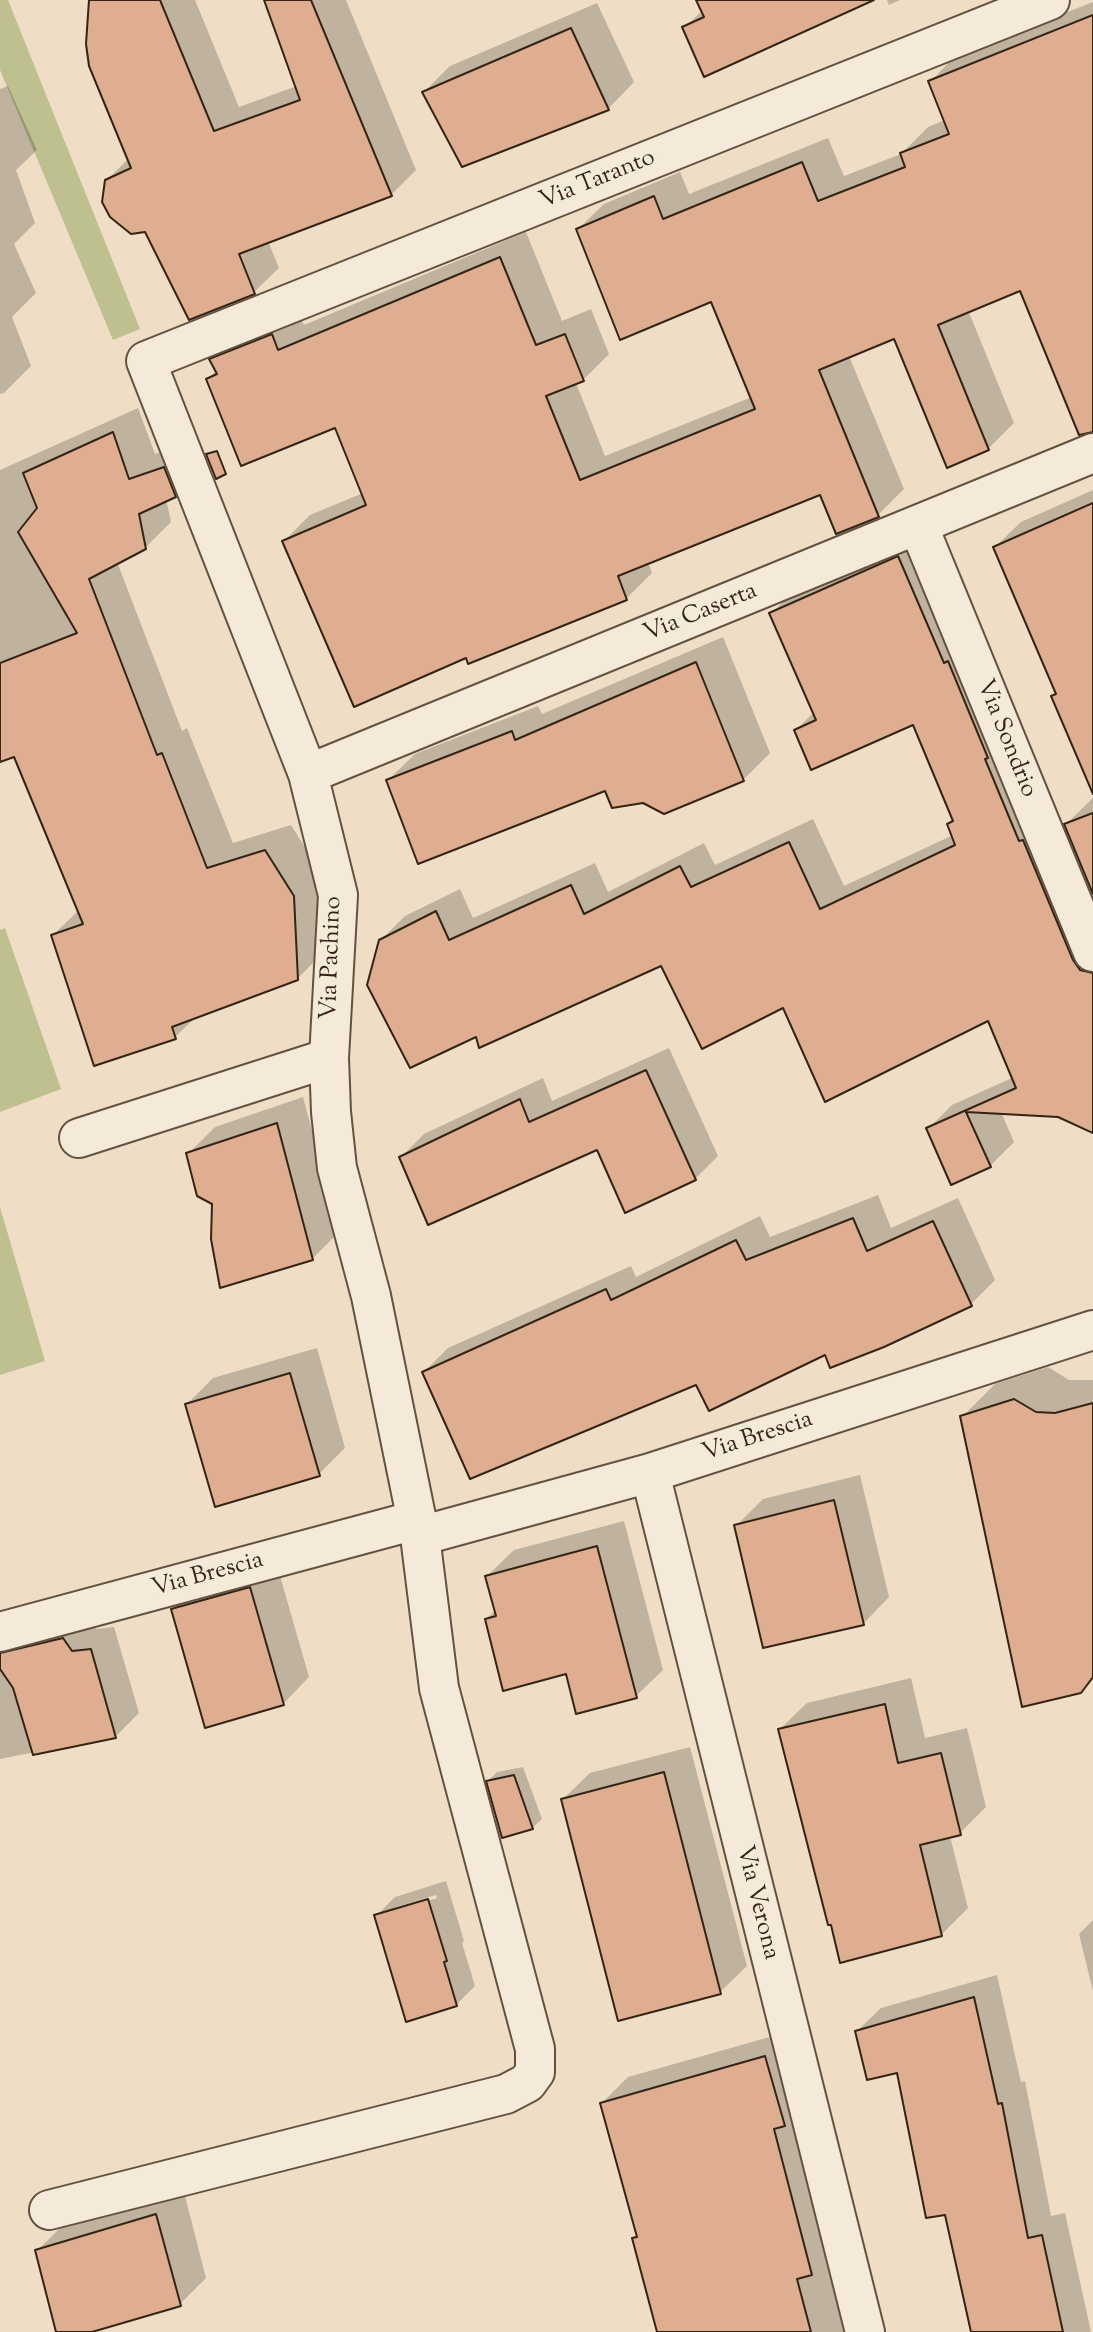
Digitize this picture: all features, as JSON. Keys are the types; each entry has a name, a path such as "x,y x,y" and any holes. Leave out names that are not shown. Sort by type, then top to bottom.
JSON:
{"street":[{"name":"Via Taranto","path":"146,361 1050,0"},
{"name":"Via Pachino","path":"50,2210 506,2094 527,2082 535,2072 535,2049 439,1688 418,1528 370,1296 337,1168 329,1058 338,895 308,774 146,361"},
{"name":"Via Caserta","path":"308,774 1093,453"},
{"name":"Via Sondrio","path":"918,525 1093,952"},
{"path":"79,1138 329,1058"},
{"name":"Via Brescia","path":"0,1632 650,1473 1093,1330"},
{"name":"Via Verona","path":"650,1473 864,2332"}],"green space":[{"path":"0,0 8,0 140,329 113,340 0,70"},
{"path":"5,928 61,1089 0,1112 0,930"},
{"path":"0,1207 45,1361 0,1375"}],"building":[{"path":"89,0 160,0 214,131 300,100 264,0 311,0 392,196 239,254 255,294 189,320 145,232 131,234 110,217 102,202 105,180 131,168 89,66 86,44"},
{"path":"696,0 874,0 704,77 682,27 704,17"},
{"path":"1093,15 1093,432 1079,435 1020,291 938,325 989,450 947,468 894,339 819,370 879,517 836,534 820,495 618,576 627,600 468,664 466,658 354,707 282,541 366,505 335,428 241,466 206,379 217,374 209,359 272,334 278,350 500,257 536,345 565,334 584,381 546,396 580,480 755,409 711,302 620,340 576,229 654,196 663,219 802,162 818,201 905,167 900,153 949,134 928,81"},
{"path":"571,28 609,110 462,167 422,92"},
{"path":"113,432 129,479 164,467 176,497 139,514 146,549 89,579 157,755 162,753 207,868 265,850 294,896 298,980 172,1027 176,1039 94,1066 51,935 83,924 14,757 0,762 0,663 77,633 18,532 37,508 23,473"},
{"path":"217,451 226,474 216,479 206,454"},
{"path":"1093,503 1093,794 1051,696 1056,694 993,547"},
{"path":"898,556 944,663 948,661 1019,841 1023,840 1073,960 1080,970 1093,973 1093,1133 1058,1117 966,1112 991,1167 951,1185 926,1128 1016,1088 988,1021 825,1102 783,1008 702,1049 661,966 479,1048 476,1037 410,1068 367,985 379,940 436,911 449,940 571,885 584,914 680,866 691,887 789,842 820,909 955,845 947,824 953,821 913,725 811,770 794,730 816,720 769,613"},
{"path":"696,662 744,781 664,814 643,803 612,808 605,791 418,864 386,780 512,731 515,740"},
{"path":"1093,813 1093,894 1064,824"},
{"path":"646,1070 696,1180 625,1213 597,1150 428,1225 399,1157 520,1099 529,1122"},
{"path":"277,1123 313,1260 220,1288 211,1239 212,1204 197,1196 186,1153"},
{"path":"853,1218 867,1251 933,1221 972,1306 884,1347 830,1368 825,1355 709,1411 696,1385 470,1479 422,1372 606,1289 611,1300 736,1240 746,1260"},
{"path":"290,1373 320,1476 215,1507 185,1404"},
{"path":"1014,1399 1036,1412 1055,1413 1093,1403 1093,1677 1081,1693 1022,1707 960,1416"},
{"path":"834,1500 864,1625 763,1648 734,1525"},
{"path":"597,1546 637,1698 576,1714 566,1674 503,1691 485,1619 496,1616 485,1576"},
{"path":"250,1587 284,1705 205,1728 171,1609"},
{"path":"63,1638 72,1651 91,1649 116,1738 33,1755 13,1688 0,1669 0,1653"},
{"path":"885,1704 898,1763 941,1753 961,1835 920,1845 942,1936 840,1963 778,1729"},
{"path":"664,1772 721,1994 618,2021 561,1799"},
{"path":"514,1775 533,1829 502,1838 486,1781"},
{"path":"428,1899 447,1961 444,1962 457,2006 406,2022 374,1915"},
{"path":"974,1997 998,2104 1002,2103 1028,2238 1042,2235 1063,2332 971,2332 945,2215 926,2218 897,2073 867,2080 855,2031"},
{"path":"765,2056 785,2126 774,2129 812,2275 797,2279 811,2332 657,2332 632,2238 637,2237 600,2103"},
{"path":"156,2214 181,2306 92,2332 56,2332 35,2250"}]}
